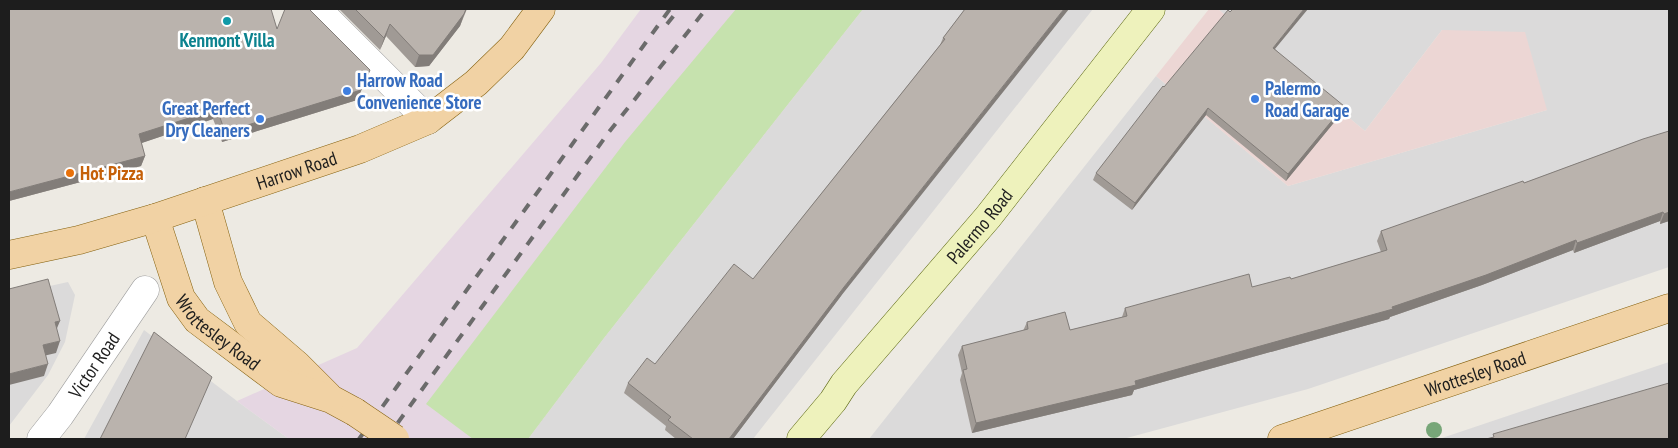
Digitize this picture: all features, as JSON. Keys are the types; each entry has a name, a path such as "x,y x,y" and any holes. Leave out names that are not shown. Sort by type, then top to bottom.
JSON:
{"main road":[{"name":"Harrow Road","path":"9,255 79,240 155,218 360,149 428,120 476,83 512,48 541,9"},
{"name":"Wrottesley Road","path":"205,201 228,282 248,323 297,365 331,399"},
{"name":"Wrottesley Road","path":"155,218 181,298 197,320 281,383 331,399 355,412 394,439"},
{"name":"Wrottesley Road","path":"1287,439 1669,308"}],"street":[{"path":"317,9 428,120"},
{"name":"Palermo Road","path":"800,439 988,217 1151,9"},
{"name":"Victor Road","path":"41,439 60,415 145,290"}],"shaded area":[{"path":"641,9 863,9 604,338 528,439 289,439 237,401 357,348 601,63"},
{"path":"863,9 1093,9 753,439 528,439 604,338"},
{"path":"1209,9 1218,9 1365,131 1442,30 1525,32 1547,110 1288,186 1156,76"},
{"path":"1218,9 1669,9 1669,267 1308,389 1123,439 869,439 1156,76 1288,186 1547,110 1442,30 1365,131"},
{"path":"68,282 75,295 65,342 48,375 9,426 9,295"},
{"path":"144,330 237,401 289,439 84,439"},
{"path":"1669,362 1669,439 1439,439"}],"green space":[{"path":"736,9 863,9 604,338 528,439 473,439 426,404 625,142"}],"building":[{"path":"9,9 271,9 277,29 285,9 309,9 370,70 361,90 225,132 217,109 139,134 145,156 9,192"},
{"path":"355,9 466,9 433,55 419,55 390,24 384,38"},
{"path":"965,9 1064,9 844,287 729,439 693,439 668,420 671,417 628,383 647,358 655,364 734,264 753,279 945,39 943,38"},
{"path":"1233,9 1304,9 1273,48 1344,106 1288,174 1208,108 1135,203 1096,173 1163,86 1228,10 1230,12"},
{"path":"1669,131 1669,212 1664,214 1663,212 1577,243 1576,240 1486,275 1392,307 1393,309 1135,381 1136,385 976,423 963,370 967,369 962,346 1028,329 1027,322 1065,312 1070,330 1127,316 1125,308 1249,274 1252,287 1290,277 1291,279 1387,250 1381,231 1523,181 1524,183"},
{"path":"48,279 60,321 55,322 60,341 43,345 48,364 9,374 9,289"},
{"path":"154,332 212,377 185,439 100,439"},
{"path":"1669,383 1669,439 1486,439 1494,437 1493,434"}],"railway":[{"path":"359,439 670,9"},
{"path":"667,24 679,9"},
{"path":"386,439 609,132 706,9"}],"place":[{"name":"Kenmont Villa","path":"227,21"},
{"name":"Harrow Road Convenience Store","path":"347,91"},
{"name":"Palermo Road Garage","path":"1255,99"},
{"name":"Great Perfect Dry Cleaners","path":"260,119"},
{"name":"Hot Pizza","path":"70,173"}]}
